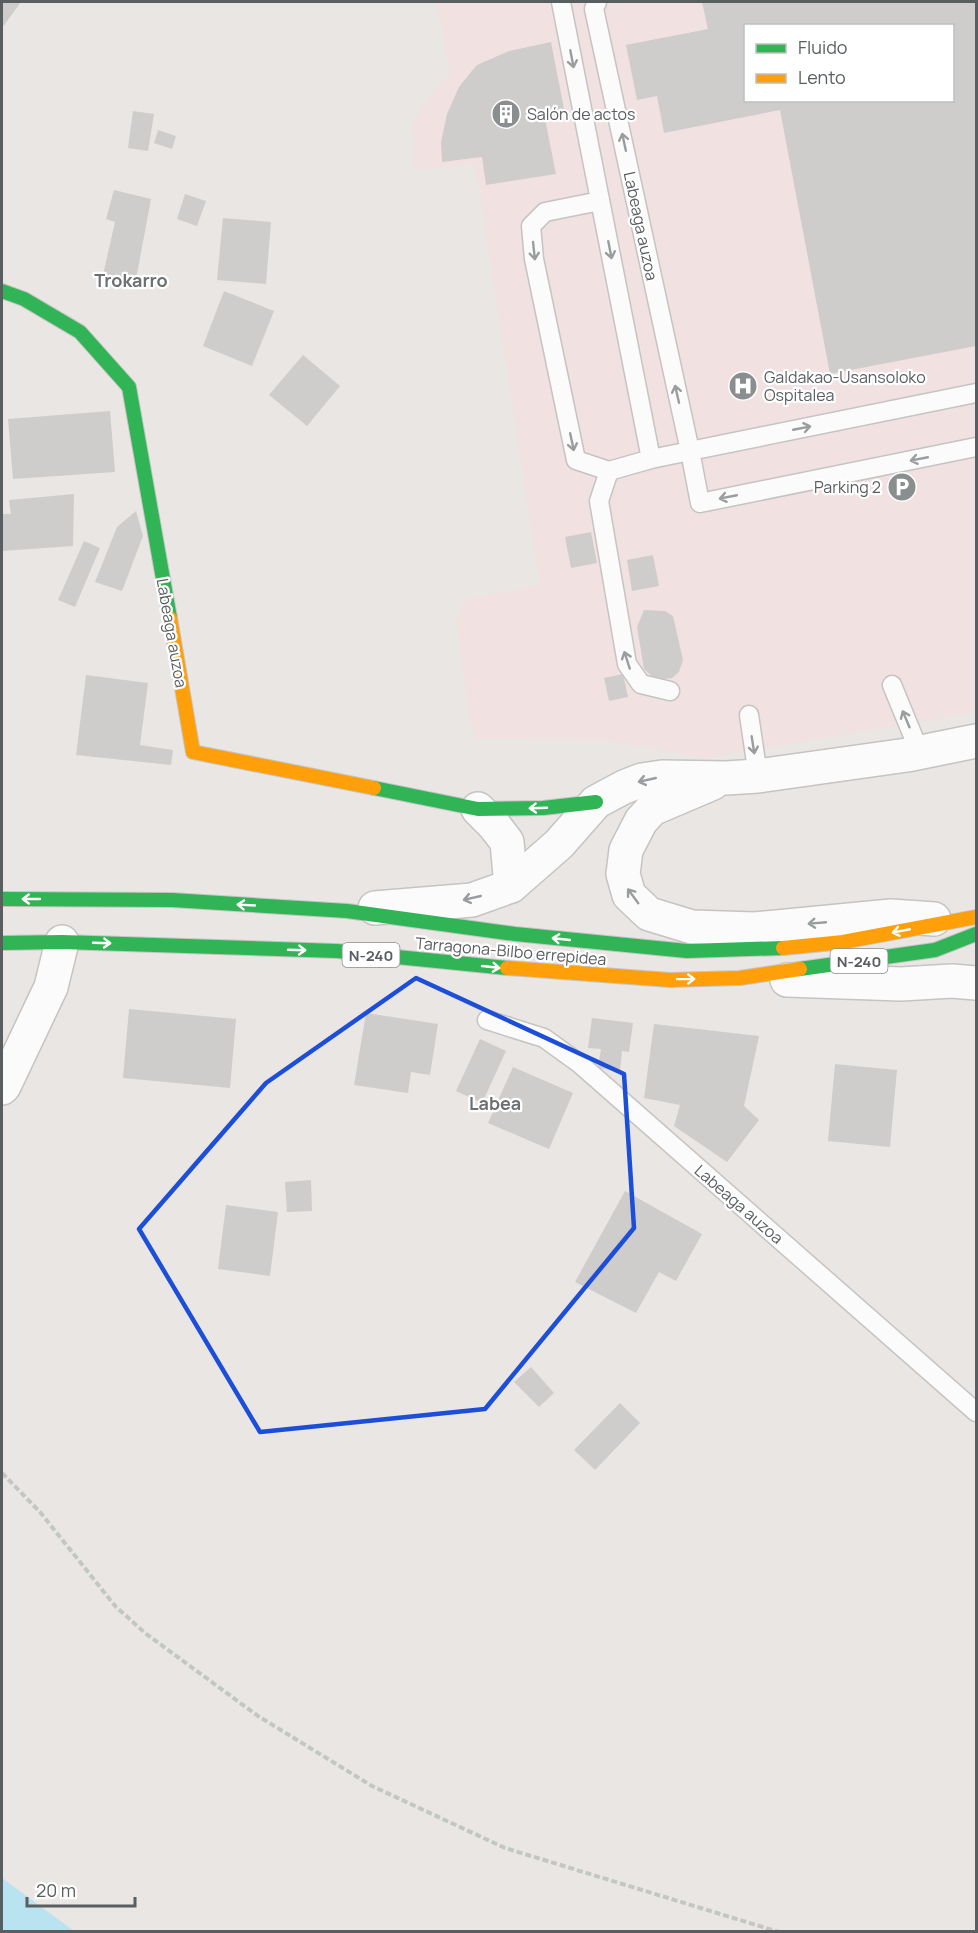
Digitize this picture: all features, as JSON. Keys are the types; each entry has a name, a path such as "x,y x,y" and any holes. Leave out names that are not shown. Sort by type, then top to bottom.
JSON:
{"main road":[{"name":"Labeaga auzoa","path":"2,291 24,299 80,332 129,387 193,752 478,809"},
{"path":"478,809 543,808 596,802"},
{"name":"Tarragona-Bilbo errepidea","path":"2,899 172,900 347,911 515,934 687,951 770,949 843,942 971,924"},
{"name":"Tarragona-Bilbo errepidea","path":"2,943 62,942 337,951 512,969 670,980 740,978 934,950 971,924"}],"street":[{"path":"347,911 472,900 511,886 559,844 596,802 642,780 662,777 758,776 920,753 976,741"},
{"path":"726,778 652,809 641,821 626,850 623,874 629,895 649,914 692,927 754,929 891,916 971,924"},
{"path":"478,809 507,842 511,886"},
{"path":"2,1088 51,987 62,942"},
{"path":"740,978 901,984 952,981 976,983"}],"lane":[{"path":"561,2 651,459"},
{"name":"Labeaga auzoa","path":"597,2 594,9 700,503 976,447"},
{"path":"600,201 545,212 531,226 534,259 576,460 609,471 651,459 976,393"},
{"path":"609,471 598,501 627,664 641,684 670,691"},
{"path":"892,685 920,753"},
{"path":"748,715 758,776"},
{"name":"Labeaga auzoa","path":"487,1020 544,1038 580,1064 976,1412"}],"path":[{"path":"2,1473 40,1512 116,1606 145,1633 258,1716 372,1786 505,1848 779,1932"}],"highlighted area":[{"path":"416,978 624,1074 634,1228 485,1409 260,1432 139,1229 266,1083"}],"shaded area":[{"name":"Galdakao-Usansoloko Ospitalea","path":"437,2 976,2 976,712 707,758 604,740 476,739 470,720 456,619 466,599 540,585 479,186 473,164 414,170 413,123 430,96 451,74"}],"water":[{"path":"2,1878 74,1931 2,1931"}],"building":[{"path":"2,2 21,2 2,28"},
{"path":"702,2 976,2 976,346 830,374 780,110 664,133 657,96 637,100 626,45 708,29"},
{"name":"Salón de actos","path":"551,42 565,114 545,119 556,174 486,185 482,157 442,162 441,142 447,114 459,87 477,65 509,51"},
{"path":"133,111 154,114 148,151 128,148"},
{"path":"158,130 176,136 172,149 154,143"},
{"path":"114,190 151,199 135,285 102,279 115,222 106,219"},
{"path":"185,194 206,201 197,226 177,219"},
{"path":"223,218 271,222 266,284 217,280"},
{"path":"224,291 274,311 252,366 203,346"},
{"path":"303,355 340,386 307,426 269,395"},
{"path":"110,411 115,472 13,479 8,419"},
{"path":"74,494 73,546 2,551 2,514 11,514 9,500"},
{"path":"136,511 143,536 122,591 95,582 117,527"},
{"path":"591,532 597,563 571,568 565,537"},
{"path":"84,541 100,548 75,607 58,600"},
{"path":"653,555 659,586 632,591 627,560"},
{"path":"644,610 665,611 673,616 683,660 679,672 672,678 656,680 644,669 637,627"},
{"path":"623,674 628,697 609,701 604,678"},
{"path":"86,675 148,683 140,745 173,750 171,765 76,755"},
{"path":"129,1009 236,1019 230,1088 123,1078"},
{"path":"366,1013 438,1024 430,1075 411,1072 408,1093 354,1085"},
{"path":"592,1018 633,1023 629,1052 622,1051 620,1071 598,1068 601,1049 588,1048"},
{"path":"654,1024 759,1036 744,1106 759,1120 727,1162 674,1126 680,1105 644,1098"},
{"path":"480,1039 506,1051 482,1103 456,1091"},
{"path":"835,1064 897,1070 890,1147 828,1141"},
{"path":"513,1067 573,1093 549,1149 488,1123"},
{"path":"311,1180 312,1211 287,1212 285,1182"},
{"path":"625,1191 702,1234 676,1281 659,1272 636,1313 575,1282"},
{"path":"226,1205 278,1212 270,1276 218,1269"},
{"path":"531,1367 554,1393 539,1407 514,1382"},
{"path":"620,1403 640,1423 595,1470 574,1450"}],"traffic: fast":[{"path":"2,291 24,299 80,332 129,387 170,618"},
{"path":"374,788 478,809 543,808 596,802"},
{"path":"2,899 172,900 347,911 515,934 687,951 783,948"},
{"path":"800,969 935,950 976,934"},
{"path":"2,943 62,942 337,951 507,968"}],"traffic: slow":[{"path":"170,618 193,752 374,788"},
{"path":"783,948 843,942 976,917"},
{"path":"507,968 670,980 740,978 800,969"}],"place":[{"name":"Salón de actos","path":"506,114"},
{"name":"Galdakao-Usansoloko Ospitalea","path":"743,386"},
{"name":"Parking 2","path":"902,487"}],"district":[{"name":"Trokarro","path":"131,280"},
{"name":"Labea","path":"495,1103"}]}
